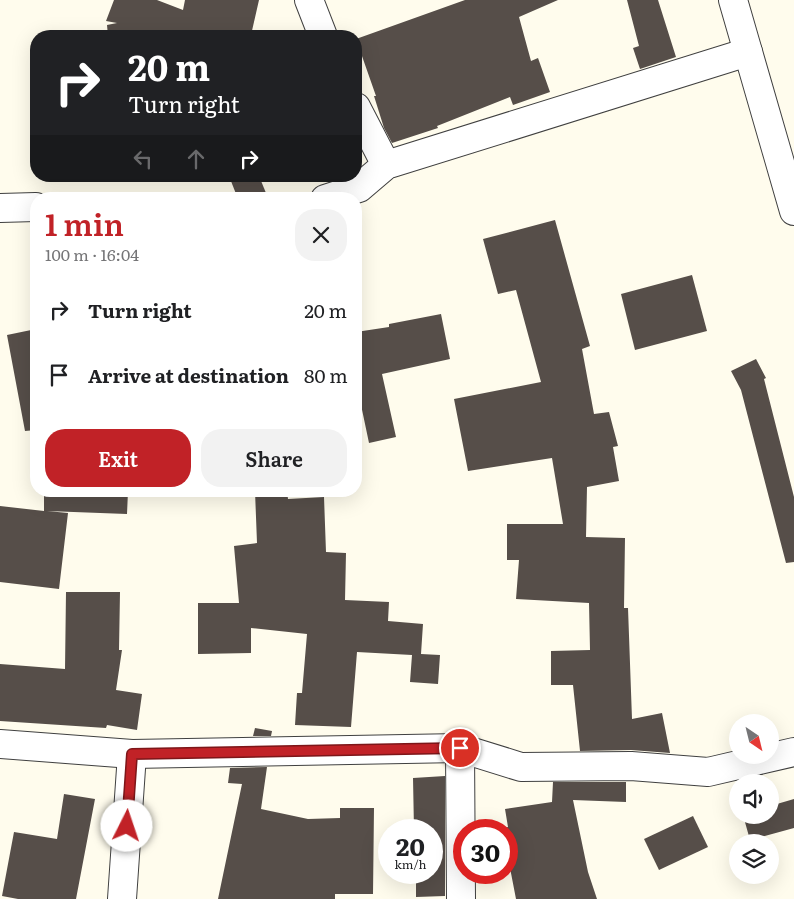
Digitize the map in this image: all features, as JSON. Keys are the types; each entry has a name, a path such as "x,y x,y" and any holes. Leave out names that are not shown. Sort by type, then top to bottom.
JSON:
{"street":[{"path":"309,0 321,30"},
{"path":"733,0 794,211"},
{"path":"347,192 359,188 386,165 748,52"},
{"path":"362,119 386,165"},
{"path":"0,208 30,207"},
{"path":"0,744 132,754 460,748 521,767 631,766 708,772 794,752"},
{"path":"460,748 461,899"},
{"path":"122,899 132,754"}],"building":[{"path":"114,0 157,0 183,10 185,0 259,0 252,30 107,30 107,25 117,23 106,21"},
{"path":"465,0 558,0 519,17 531,61 538,58 550,92 513,105 510,97 437,126 438,128 392,143 384,128 374,96 376,96 362,56 362,37"},
{"path":"627,0 658,0 676,57 640,69 633,48 639,46"},
{"path":"231,182 261,182 266,192 235,192"},
{"path":"555,220 590,346 582,349 594,414 609,412 618,446 613,447 619,481 587,487 586,537 625,538 624,608 628,608 632,719 662,713 670,753 631,750 580,751 573,685 551,685 551,651 590,650 589,603 516,599 519,560 507,560 507,524 563,524 552,458 468,471 454,399 541,382 516,290 498,294 483,239"},
{"path":"692,275 707,331 635,350 621,294"},
{"path":"441,314 450,359 382,374 396,437 369,443 362,410 362,331 389,327 389,324"},
{"path":"30,330 30,431 25,431 7,335"},
{"path":"756,359 766,378 764,379 794,497 794,562 786,563 741,390 731,371"},
{"path":"44,497 128,497 127,514 47,511 68,513 59,589 0,582 0,506 44,511"},
{"path":"255,497 288,497 288,499 324,497 326,552 346,553 345,600 389,602 388,621 423,624 421,654 440,655 438,684 410,682 412,655 357,652 351,727 295,725 297,693 302,693 307,634 251,628 251,653 198,654 198,603 239,603 234,546 257,543"},
{"path":"66,592 120,592 119,650 122,650 116,690 142,694 137,730 107,725 106,728 0,721 0,664 65,669"},
{"path":"255,728 272,731 271,736 253,736"},
{"path":"267,767 261,809 308,819 340,818 340,808 374,808 373,894 335,894 335,899 218,899 242,784 228,783 230,768"},
{"path":"445,776 445,896 416,897 416,884 443,884 443,819 414,819 413,778"},
{"path":"553,782 626,782 626,802 573,800 588,872 597,899 516,899 513,884 518,884 518,819 507,819 505,809 552,802"},
{"path":"64,794 95,799 76,899 18,899 2,896 14,832 57,839"},
{"path":"794,799 794,828 772,834 748,834 746,824 779,824 779,803"},
{"path":"693,816 708,847 659,870 644,839"}],"route":[{"path":"127,826 132,754 460,748"}]}
